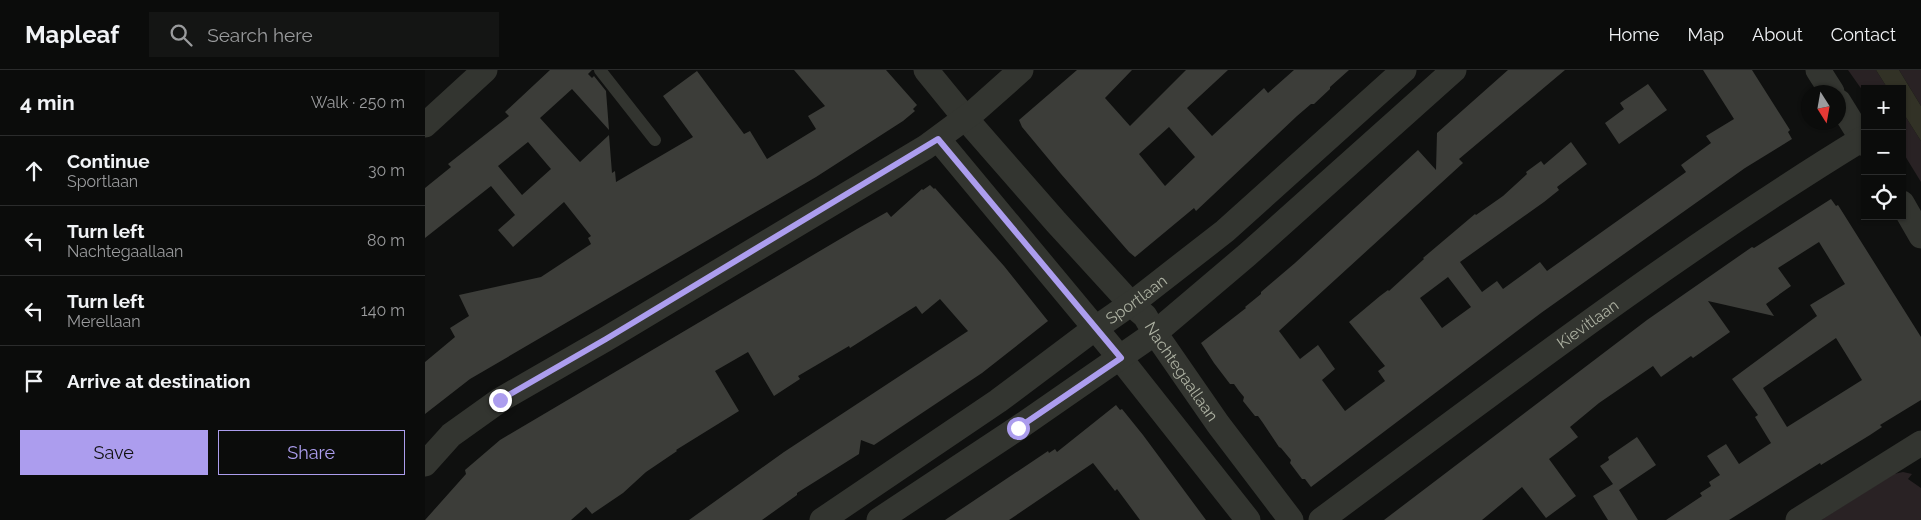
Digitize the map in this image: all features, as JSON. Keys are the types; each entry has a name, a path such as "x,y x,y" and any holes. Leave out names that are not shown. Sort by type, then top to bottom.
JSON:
{"street":[{"name":"Nachtegaallaan","path":"926,70 965,119 1056,222 1131,304 1145,316 1218,424 1291,520"},
{"path":"425,464 451,435 500,400 606,339 938,139 965,119 1021,70"},
{"name":"Sportlaan","path":"822,520 998,401 1131,304 1225,231 1405,70"},
{"path":"879,520 1121,358 1155,333 1247,255 1454,70"},
{"path":"1818,70 1828,85"},
{"path":"425,125 476,73"},
{"path":"1846,113 1861,138"},
{"path":"938,139 1121,358 1248,520"},
{"name":"Kievitlaan","path":"1321,520 1581,328 1762,202 1861,142"},
{"path":"1906,210 1921,236"},
{"path":"1798,520 1917,453"}],"lane":[{"path":"600,70 655,140"}],"shaded area":[{"path":"1848,70 1876,70 1885,85 1861,85 1861,88"},
{"path":"1876,70 1899,70 1921,106 1921,141 1906,117 1906,85 1885,85"},
{"path":"1899,70 1921,70 1921,106"},
{"path":"1906,117 1921,141 1921,182 1906,158"},
{"path":"1903,472 1912,474 1908,479 1921,488 1921,520 1821,520 1894,474"}],"building":[{"path":"550,70 592,70 588,74 592,78 594,76 606,91 609,130 572,89 540,118 580,162 609,135 612,173 615,171 616,182 693,137 663,96 697,71 744,134 750,131 767,159 816,129 808,116 825,106 794,70 886,70 917,105 913,109 915,111 903,121 816,177 470,379 425,414 425,362 455,337 450,328 469,316 459,295 541,277 591,244 588,238 591,236 564,202 513,247 498,230 515,215 491,186 425,238 425,188 451,167 448,164 509,116 505,112","holes":["528,142 551,169 522,195 498,166"]},
{"path":"1077,70 1132,70 1105,98 1130,126 1186,70 1228,70 1187,108 1212,136 1264,88 1268,93 1294,70 1349,70 1196,211 1194,208 1135,257 1061,174 1022,127 1019,120","holes":["1169,127 1195,157 1165,186 1139,154"]},
{"path":"1508,70 1565,70 1459,159 1463,163 1279,331 1300,359 1318,345 1335,369 1322,380 1345,411 1385,381 1378,371 1385,366 1349,322 1380,296 1389,291 1423,258 1475,214 1503,196 1527,174 1526,172 1541,161 1544,165 1571,142 1587,164 1557,187 1559,190 1544,202 1460,262 1482,292 1497,281 1503,289 1540,262 1547,271 1686,172 1681,165 1711,143 1706,136 1734,119 1703,70 1752,70 1790,130 1788,132 1792,139 1745,168 1541,313 1311,487 1305,479 1302,479 1290,463 1291,460 1279,447 1258,416 1255,416 1243,401 1244,397 1234,384 1230,384 1201,343 1246,308 1261,292 1418,150 1436,170 1437,133","holes":["1448,277 1471,307 1442,328 1420,298"]},
{"path":"1648,84 1667,110 1619,144 1605,123 1624,109 1620,103"},
{"path":"930,185 935,188 1004,266 1048,321 982,373 874,445 861,440 859,454 797,493 797,495 762,520 689,520 784,452 968,331 940,299 922,314 916,306 850,348 849,346 798,376 800,379 774,396 748,352 715,371 739,411 676,450 646,472 623,493 592,514 586,507 571,520 425,520 466,474 465,470 500,440 857,229 887,212 891,217 922,189"},
{"path":"1831,199 1836,206 1838,205 1921,337 1921,400 1880,425 1882,427 1870,435 1821,465 1820,463 1729,520 1666,520 1702,496 1700,493 1711,486 1709,482 1720,475 1707,456 1726,444 1739,464 1771,443 1755,417 1758,415 1732,379 1817,316 1810,305 1845,284 1819,242 1778,268 1791,286 1766,304 1774,316 1708,301 1730,332 1693,358 1691,356 1661,377 1653,366 1599,403 1570,427 1578,437 1549,459 1576,496 1546,518 1522,487 1482,520 1384,520 1647,320 1752,247 1754,248","holes":["1836,338 1862,380 1787,427 1763,388"]},
{"path":"1116,405 1120,410 1122,409 1143,435 1206,520 1140,520 1117,489 1115,491 1093,463 1009,520 945,520 1048,451 1049,453 1055,449 1057,452"},
{"path":"1637,437 1656,465 1619,490 1638,520 1608,520 1593,496 1613,484 1600,466 1609,460 1608,457"}],"route":[{"path":"500,400 606,339 938,139 1121,358 1018,428"}]}
